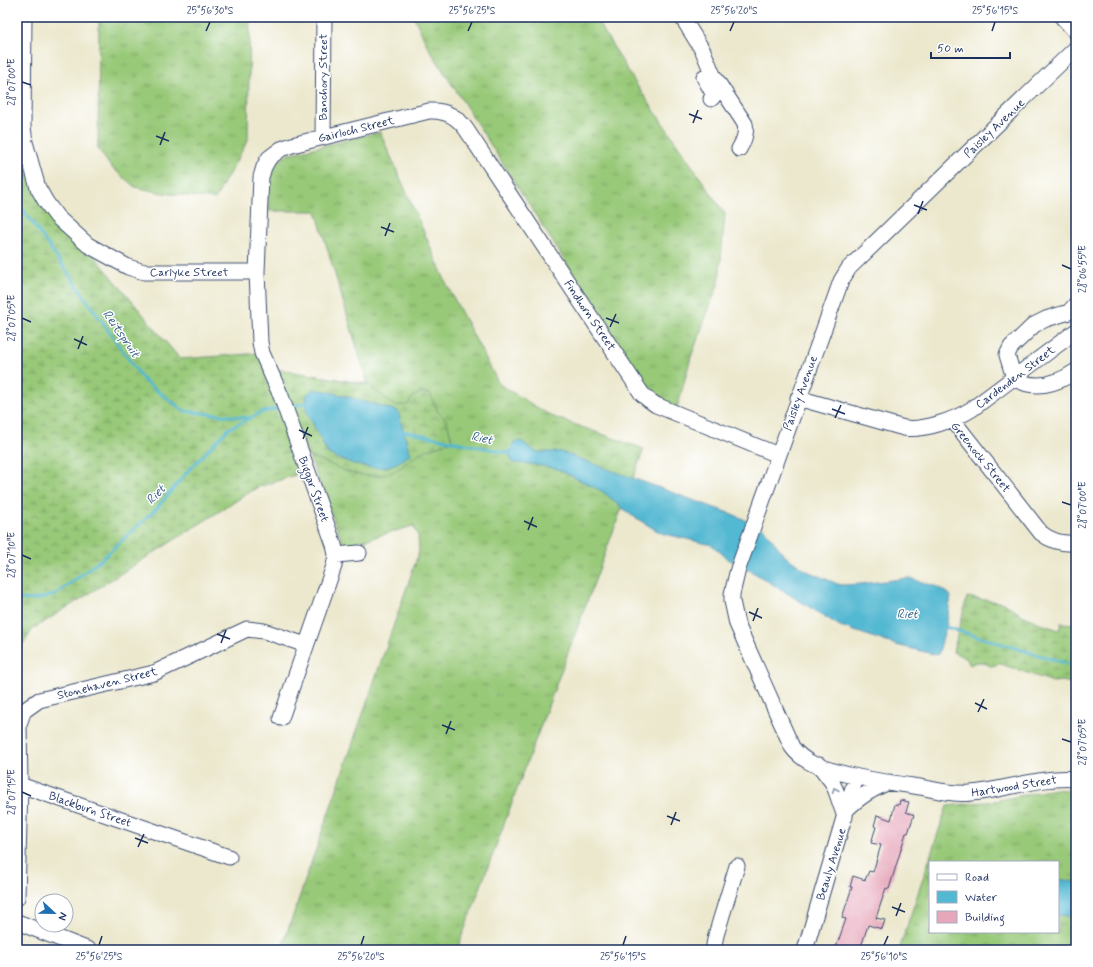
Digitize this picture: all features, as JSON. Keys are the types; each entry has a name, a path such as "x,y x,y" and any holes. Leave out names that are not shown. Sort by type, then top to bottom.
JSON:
{"street":[{"name":"Carlyke Street","path":"24,17 23,127 25,142 38,188 57,217 88,245 128,267 144,272 258,272"},
{"name":"Banchory Street","path":"323,137 324,17"},
{"path":"682,17 706,56 713,75 744,124 746,132 740,149"},
{"path":"1062,17 1076,32"},
{"name":"Paisley Avenue","path":"856,777 819,766 804,759 795,752 792,747 737,624 732,594 738,569 841,281 849,268 1076,48"},
{"path":"706,56 702,63 701,72 714,95 711,99"},
{"name":"Gairloch Street","path":"266,162 272,155 285,147 323,137 429,111 440,111 452,115"},
{"name":"Findhorn Street","path":"452,115 462,123 642,394 656,405 778,455"},
{"name":"Biggar Street","path":"266,162 260,182 258,272 260,342 262,353 281,396 334,545 336,555 334,566 281,718"},
{"path":"1076,304 1069,312 1039,321 1011,347 1007,356 1014,378 1024,384 1044,385 1063,378 1076,371"},
{"name":"Cardenden Street","path":"952,419 972,410 1076,331"},
{"name":"Greenock Street","path":"798,398 910,429 925,428 952,419 1041,534 1049,539 1061,543 1076,543"},
{"path":"336,555 359,553"},
{"name":"Stonehaven Street","path":"20,785 20,721 22,715 31,705 39,700 154,673 247,629 264,631 306,645"},
{"path":"819,766 834,787 846,813 860,797 889,782"},
{"name":"Hartwood Street","path":"856,777 958,794 970,794 1061,778 1076,779"},
{"name":"Beauly Avenue","path":"805,950 856,777"},
{"path":"17,898 20,785"},
{"name":"Blackburn Street","path":"20,785 229,857"},
{"path":"715,950 714,945 716,935 737,866"},
{"path":"17,922 90,950"}],"green space":[{"path":"99,17 250,17 248,140 215,199 162,193 135,187 110,166 98,148"},
{"path":"414,17 595,17 636,84 725,214 719,282 691,357 677,408 649,392 428,47"},
{"path":"380,132 448,287 499,384 551,416 644,449 457,950 281,950 419,552 418,535 413,526 344,546 275,369 368,384 316,211 269,211 267,186 269,173 274,164 289,154"},
{"path":"17,152 38,188 180,359 262,353 308,471 258,487 33,629 17,653"},
{"path":"275,369 369,385 393,405 408,405 413,397 421,392 430,394 438,412 447,421 452,441 420,453 395,471 387,474 365,476 354,474 323,461 309,457"},
{"path":"967,597 1004,603 1022,615 1059,630 1061,623 1076,624 1076,684 1062,681 1053,682 1001,664 990,666 978,662 970,665 966,658 953,652"},
{"path":"1055,789 1076,791 1076,950 899,950 947,806 994,801"}],"water":[{"path":"315,389 398,411 410,454 397,463 379,468 353,464 328,454 306,410 307,394"},
{"name":"Riet","path":"521,441 536,452 561,452 737,516 764,529 785,556 807,571 840,585 909,578 938,587 951,596 946,627 938,655 896,645 840,626 756,574 728,559 712,545 661,533 631,515 602,491 557,469 532,464 513,463 509,453 514,442"},
{"path":"1059,879 1076,882 1076,921 1069,916 1059,915"}],"building":[{"path":"900,800 909,802 906,812 914,815 908,833 906,833 889,889 886,888 876,918 885,920 882,929 868,925 860,950 835,950 846,919 842,918 852,887 850,887 853,876 865,880 869,871 873,872 881,845 871,843 876,827 874,826 877,815 891,820 895,804 899,805"}],"waterway":[{"name":"Reitspruit","path":"17,201 144,381 184,411 249,418"},
{"name":"Riet","path":"288,407 306,403"},
{"name":"Riet","path":"17,599 33,600 55,595 102,559 157,508 187,472 228,429 262,412 281,408"},
{"name":"Riet","path":"403,431 509,453"},
{"name":"Riet","path":"946,627 1076,666"},
{"path":"1068,950 1070,935 1075,920"}]}
